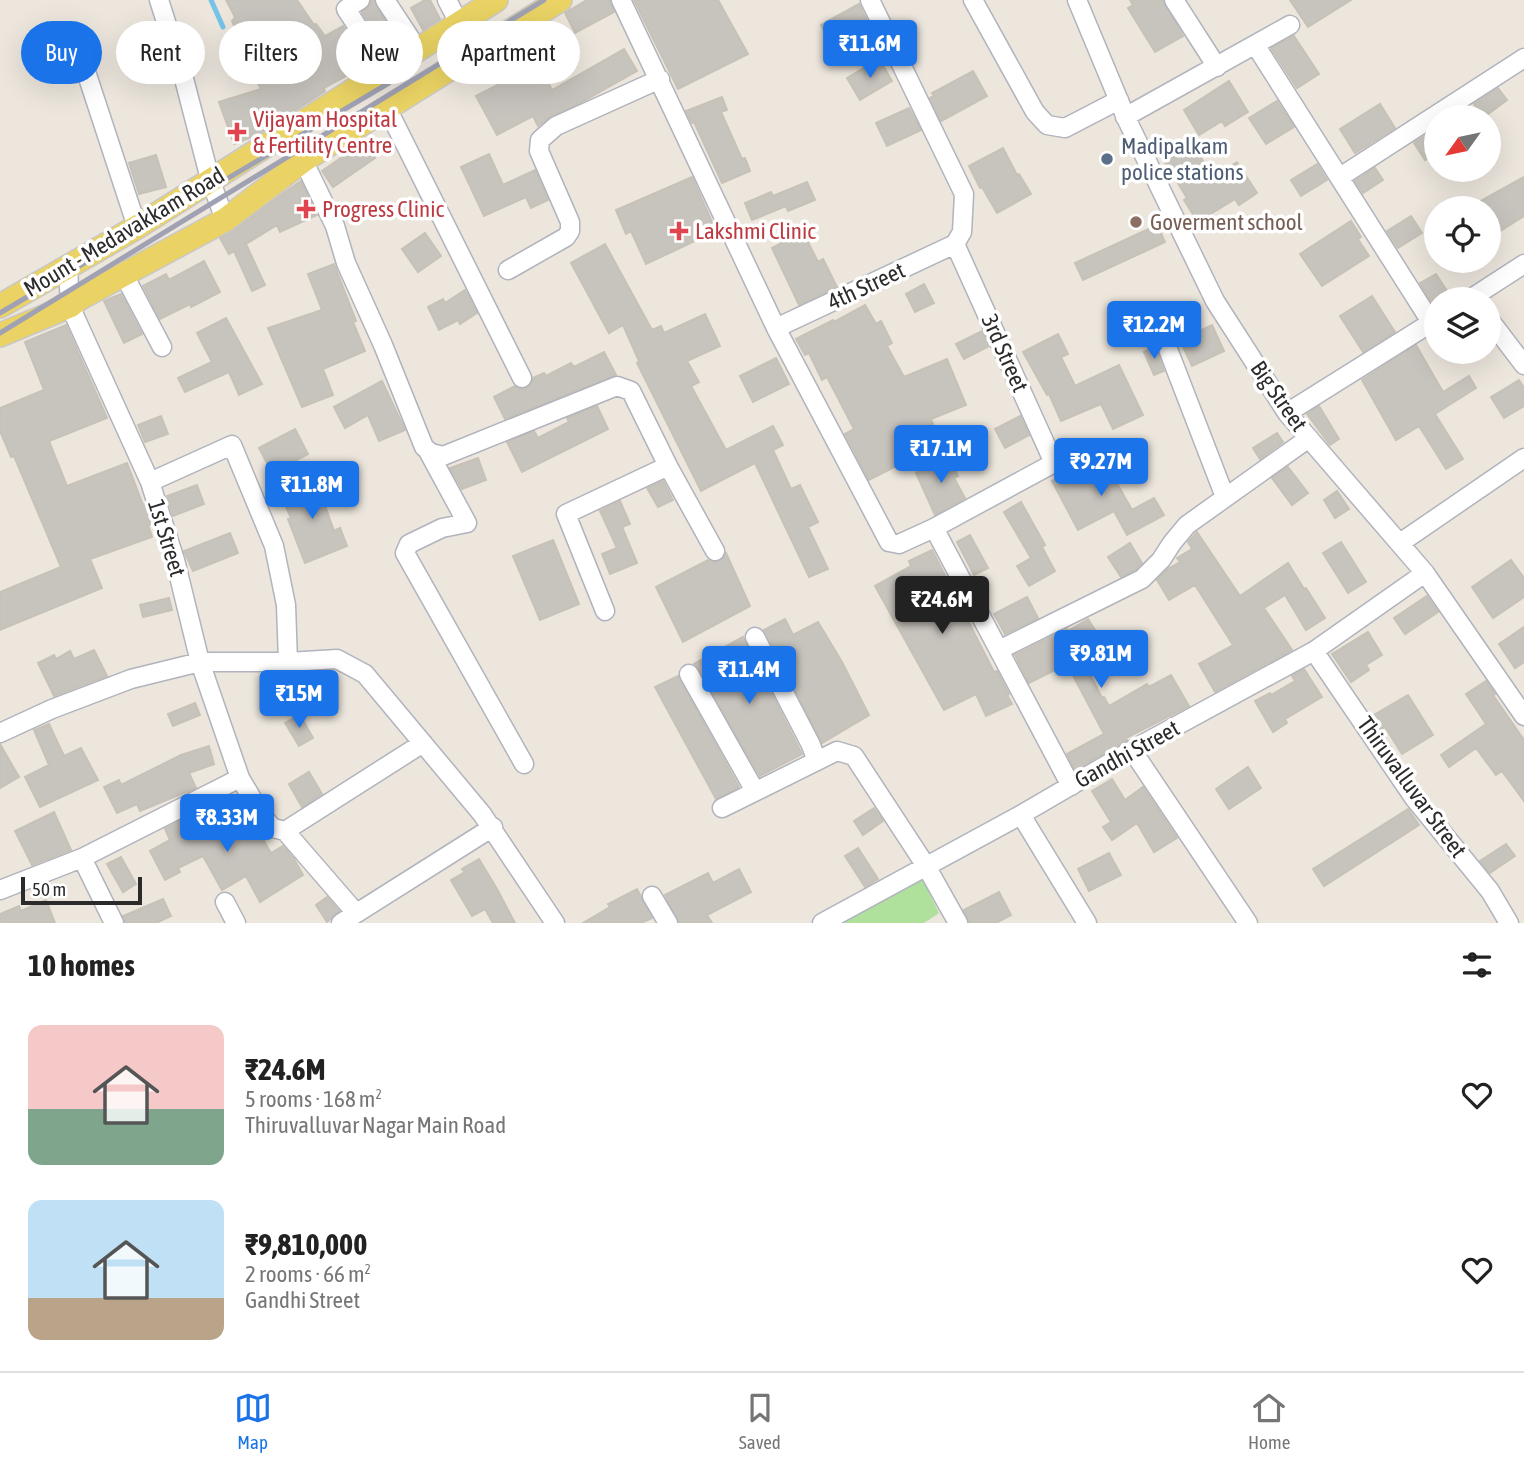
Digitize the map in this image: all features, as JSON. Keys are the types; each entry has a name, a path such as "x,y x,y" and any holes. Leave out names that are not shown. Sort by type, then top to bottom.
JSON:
{"main road":[{"name":"Mount - Medavakkam Road","path":"462,21 496,0"},
{"name":"Mount - Medavakkam Road","path":"0,335 70,306 79,298 225,220 304,160 559,0"},
{"name":"Mount - Medavakkam Road","path":"0,306 137,227 364,84"}],"street":[{"path":"159,0 183,75 210,179 225,220"},
{"path":"354,21 346,9 360,0"},
{"path":"386,0 399,21"},
{"path":"447,0 458,21"},
{"path":"621,0 776,328 889,542 899,544 934,528 1071,786"},
{"path":"870,0 964,194 962,232 955,244"},
{"path":"973,0 1035,112 1047,125 1065,128 1122,108 1217,67 1290,25"},
{"name":"Big Street","path":"1077,0 1122,108 1215,301 1287,412 1425,573 1524,716"},
{"path":"1174,0 1217,67"},
{"path":"1256,46 1424,306"},
{"path":"1340,177 1524,58"},
{"path":"508,270 566,237 570,231 570,222 539,151 540,140 556,126 660,79"},
{"path":"90,84 137,227"},
{"path":"387,108 522,378"},
{"path":"289,131 335,226 346,264 383,345 424,447 467,523 442,528 409,544 405,553 524,764"},
{"name":"4th Street","path":"776,328 955,244"},
{"name":"3rd Street","path":"934,528 1054,463 955,244"},
{"path":"1490,287 1524,264"},
{"path":"68,267 70,306"},
{"path":"124,275 162,347"},
{"name":"1st Street","path":"70,306 150,482 175,560 200,662 240,778 263,817 273,828 285,831 349,918"},
{"path":"1287,412 1424,327"},
{"path":"1501,335 1524,365"},
{"path":"1166,344 1225,497"},
{"path":"428,451 443,456 617,386 631,391 668,466 715,551"},
{"path":"999,650 1142,579 1161,560 1187,525 1309,438"},
{"path":"150,482 232,445 274,546 286,605 288,662"},
{"path":"1400,543 1524,458"},
{"path":"605,611 566,514 668,466"},
{"name":"Gandhi Street","path":"821,923 1314,651 1425,573"},
{"path":"755,637 811,745 816,760"},
{"name":"Thiruvalluvar Street","path":"1314,651 1414,798 1490,891 1509,923"},
{"path":"0,733 52,709 131,679 200,662 337,659 365,674 493,827 552,922"},
{"path":"689,674 755,791"},
{"path":"285,831 423,743"},
{"path":"1132,750 1248,923"},
{"path":"722,808 837,751 854,756 926,866 958,923"},
{"path":"0,890 82,858 240,778"},
{"path":"1021,815 1087,923"},
{"path":"349,918 493,827"},
{"path":"82,858 114,923"},
{"path":"652,896 668,923"},
{"path":"225,902 236,923"}],"green space":[{"path":"921,876 939,913 924,923 835,923"}],"building":[{"path":"226,0 297,0 311,21 232,21 235,17"},
{"path":"371,0 374,0 386,21 368,21 362,12 370,6"},
{"path":"430,0 440,19 423,30 423,21 418,21 411,8"},
{"path":"587,0 610,0 614,12 580,30 580,21 569,21 565,13"},
{"path":"634,0 718,0 748,54 678,89"},
{"path":"1130,0 1163,0 1183,36 1155,52 1128,8 1133,5"},
{"path":"1290,0 1351,0 1308,27"},
{"path":"859,4 869,25 831,45 821,25"},
{"path":"336,30 336,81 257,135 234,144 219,102 261,89 258,84 322,84 322,32 325,36"},
{"path":"1294,36 1319,74 1297,88 1271,48"},
{"path":"624,49 637,71 551,116 538,126 533,116 497,135 476,96 499,84 549,84 552,90 563,84 580,84 580,74"},
{"path":"879,59 892,81 860,100 847,78"},
{"path":"973,71 987,96 941,121 930,98 934,96 932,93"},
{"path":"1229,81 1248,112 1225,126 1222,121 1199,135 1184,110"},
{"path":"1498,88 1507,100 1500,105 1474,104"},
{"path":"722,97 727,110 721,112 750,171 722,183 694,122 692,123 686,111"},
{"path":"1277,101 1294,127 1266,144 1249,118"},
{"path":"1380,104 1395,128 1355,153 1340,129"},
{"path":"909,108 921,130 887,146 876,123"},
{"path":"1424,136 1424,158 1414,143"},
{"path":"364,142 375,158 333,187 322,171"},
{"path":"1193,145 1213,177 1237,162 1257,193 1239,205 1235,199 1198,222 1165,162"},
{"path":"1003,148 1031,194 997,213 969,166"},
{"path":"489,154 503,185 535,170 548,200 531,208 526,197 484,216 461,167"},
{"path":"156,155 166,187 139,194 129,163"},
{"path":"1317,164 1327,180 1301,196 1291,180"},
{"path":"1375,168 1383,180 1363,193 1355,181"},
{"path":"692,177 716,231 646,264 631,231 626,234 616,210"},
{"path":"1524,177 1524,216 1501,230 1501,196 1490,196"},
{"path":"301,181 317,215 280,232 277,225 246,244 265,285 252,291 234,251 229,254 220,238"},
{"path":"807,182 815,200 788,211 786,206 752,220 745,203 771,192 773,196"},
{"path":"1411,216 1422,233 1398,248 1387,231"},
{"path":"1351,221 1369,256 1322,286 1300,254"},
{"path":"1157,225 1165,242 1083,280 1075,263"},
{"path":"803,232 818,262 823,259 837,287 799,305 772,248"},
{"path":"425,233 441,256 418,272 402,249"},
{"path":"605,244 652,330 661,326 664,333 705,314 720,346 687,361 699,382 691,386 726,450 773,426 783,445 773,450 791,489 800,485 818,522 808,527 828,569 809,577 755,463 701,491 637,363 639,361 623,325 609,333 571,263"},
{"path":"204,261 220,292 160,319 143,286 166,274 169,280"},
{"path":"334,264 365,351 323,369 333,395 302,407 268,328 322,310 308,274"},
{"path":"1436,274 1444,287 1424,287 1424,290 1420,283"},
{"path":"924,284 934,303 915,312 906,294"},
{"path":"465,290 477,313 460,324 458,320 439,330 428,307 443,299 445,303"},
{"path":"121,294 142,334 124,343 104,301"},
{"path":"1372,296 1395,332 1363,352 1340,316"},
{"path":"865,305 876,324 881,321 892,343 887,346 904,377 947,359 966,405 931,419 933,424 898,442 908,460 869,480 845,434 854,429 827,377 822,380 809,353 805,355 796,339"},
{"path":"226,318 262,384 239,395 229,372 185,392 178,378 212,362 197,333"},
{"path":"66,325 107,418 49,441 67,486 127,463 143,505 145,504 152,537 90,559 102,588 0,630 0,592 61,567 14,456 11,457 0,431 0,408 44,390 25,342"},
{"path":"1212,325 1224,351 1192,366 1180,340"},
{"path":"982,331 989,346 964,359 956,344"},
{"path":"1058,334 1068,354 1061,357 1075,386 1119,365 1143,415 1113,429 1101,404 1061,421 1049,394 1047,395 1023,352"},
{"path":"1416,345 1424,364 1427,364 1443,392 1469,376 1476,388 1435,414 1463,459 1446,469 1419,426 1396,440 1362,380"},
{"path":"1155,347 1164,371 1154,375 1144,352"},
{"path":"604,352 616,375 505,419 494,397 515,386 526,388 531,385 533,378 544,373 546,376 571,363 574,367"},
{"path":"776,358 789,384 753,402 740,376"},
{"path":"1519,380 1524,388 1524,406 1504,418 1491,397"},
{"path":"382,381 405,430 379,441 368,415 345,428 334,407"},
{"path":"597,406 608,429 522,472 507,442 534,431 538,438 569,422 567,418"},
{"path":"1319,406 1339,439 1330,445 1307,414"},
{"path":"161,416 168,434 145,442 138,425"},
{"path":"1020,416 1029,435 1005,448 995,429"},
{"path":"295,429 308,454 272,473 259,448"},
{"path":"1277,433 1283,442 1260,459 1253,448"},
{"path":"1101,455 1132,510 1154,498 1164,515 1127,535 1114,511 1078,530 1052,481"},
{"path":"948,456 958,476 954,478 965,498 935,515 916,473"},
{"path":"478,458 486,480 462,489 450,468"},
{"path":"1288,467 1308,493 1292,505 1272,478"},
{"path":"315,477 334,531 340,528 347,546 305,563 280,493"},
{"path":"663,481 673,500 658,507 647,488"},
{"path":"197,485 204,504 173,516 167,496"},
{"path":"1337,491 1349,509 1335,518 1324,500"},
{"path":"620,501 630,524 622,527 637,563 610,574 602,554 617,548 600,511"},
{"path":"1021,502 1045,545 1042,547 1055,571 1029,586 1017,566 1031,558 1004,512"},
{"path":"1197,532 1240,596 1288,563 1325,618 1306,630 1285,595 1264,608 1292,650 1215,692 1199,664 1233,645 1195,585 1169,600 1157,580 1180,562 1177,558 1192,549 1188,542"},
{"path":"230,533 238,553 193,571 184,551"},
{"path":"970,535 988,568 974,575 957,542"},
{"path":"553,540 579,604 540,620 513,556"},
{"path":"1341,542 1366,582 1348,593 1323,553"},
{"path":"1130,543 1142,563 1121,577 1108,557"},
{"path":"932,550 994,672 997,671 1009,694 1007,695 1012,704 986,716 976,694 944,710 875,586 911,566 909,561"},
{"path":"726,553 750,606 683,642 656,587 708,560 720,561"},
{"path":"1511,560 1524,578 1524,597 1493,618 1472,587"},
{"path":"1427,596 1438,612 1405,634 1394,618"},
{"path":"1027,597 1038,618 1005,634 994,614"},
{"path":"169,598 172,610 143,617 140,605"},
{"path":"785,619 793,635 818,622 869,715 822,743 764,630"},
{"path":"1088,619 1108,651 1085,665 1109,706 1147,684 1149,687 1171,675 1189,706 1126,738 1127,740 1075,770 1067,754 1104,734 1067,664 1029,683 1015,655"},
{"path":"1524,627 1524,662 1515,668 1499,644"},
{"path":"1368,632 1382,655 1366,665 1369,670 1351,682 1332,654"},
{"path":"743,637 802,754 760,776 694,664"},
{"path":"94,650 107,676 54,696 38,663 54,655 56,659 70,651 74,659"},
{"path":"1304,669 1322,697 1285,719 1287,723 1273,732 1255,701 1295,681 1292,676"},
{"path":"678,676 739,787 716,799 655,687"},
{"path":"1486,681 1524,740 1524,801 1502,771 1496,775 1476,748 1449,767 1441,755 1486,724 1466,694"},
{"path":"1408,695 1433,735 1402,754 1385,727 1381,729 1372,716"},
{"path":"195,703 200,715 173,726 168,714"},
{"path":"300,715 313,738 299,746 285,723"},
{"path":"49,724 64,756 81,748 98,780 40,807 25,777 49,765 34,730"},
{"path":"0,744 19,777 0,788"},
{"path":"209,746 214,764 189,773 196,788 140,811 137,804 117,813 104,787 119,780 121,785 181,755"},
{"path":"1248,767 1261,788 1229,809 1216,789"},
{"path":"309,772 322,794 302,807 289,784"},
{"path":"1112,779 1125,800 1143,787 1177,838 1154,852 1137,823 1112,840 1103,827 1111,822 1092,791"},
{"path":"874,808 883,821 863,835 854,821"},
{"path":"203,809 214,831 247,812 271,853 283,846 303,875 260,902 246,876 222,890 203,856 178,868 180,872 165,880 150,851 170,840 165,829"},
{"path":"1408,809 1419,825 1324,886 1313,869"},
{"path":"54,812 71,850 32,865 15,831"},
{"path":"1506,844 1515,856 1490,873 1480,861"},
{"path":"858,848 878,879 865,887 845,856"},
{"path":"1109,853 1121,875 1089,891 1078,869"},
{"path":"121,857 136,884 123,892 107,864"},
{"path":"479,859 515,923 493,923 485,909 472,916 451,880 465,872 462,869"},
{"path":"739,869 751,892 707,915 712,923 679,923 665,895 708,873 713,883"},
{"path":"637,889 652,918 641,923 583,923 610,907 608,904"},
{"path":"999,892 1011,915 996,923 969,923 964,910"},
{"path":"327,897 339,911 327,922 316,905"},
{"path":"163,899 171,916 156,923 125,923 123,916"},
{"path":"46,900 55,923 0,923 0,914 19,906 21,911"}],"waterway":[{"path":"211,0 220,21"}],"railway":[{"path":"0,333 544,0"},
{"path":"0,313 387,84"}],"place":[{"name":"Vijayam Hospital & Fertility Centre","path":"237,132"},
{"name":"Madipalkam police stations","path":"1107,159"},
{"name":"Progress Clinic","path":"306,209"},
{"name":"Goverment school","path":"1136,222"},
{"name":"Lakshmi Clinic","path":"679,231"}]}
